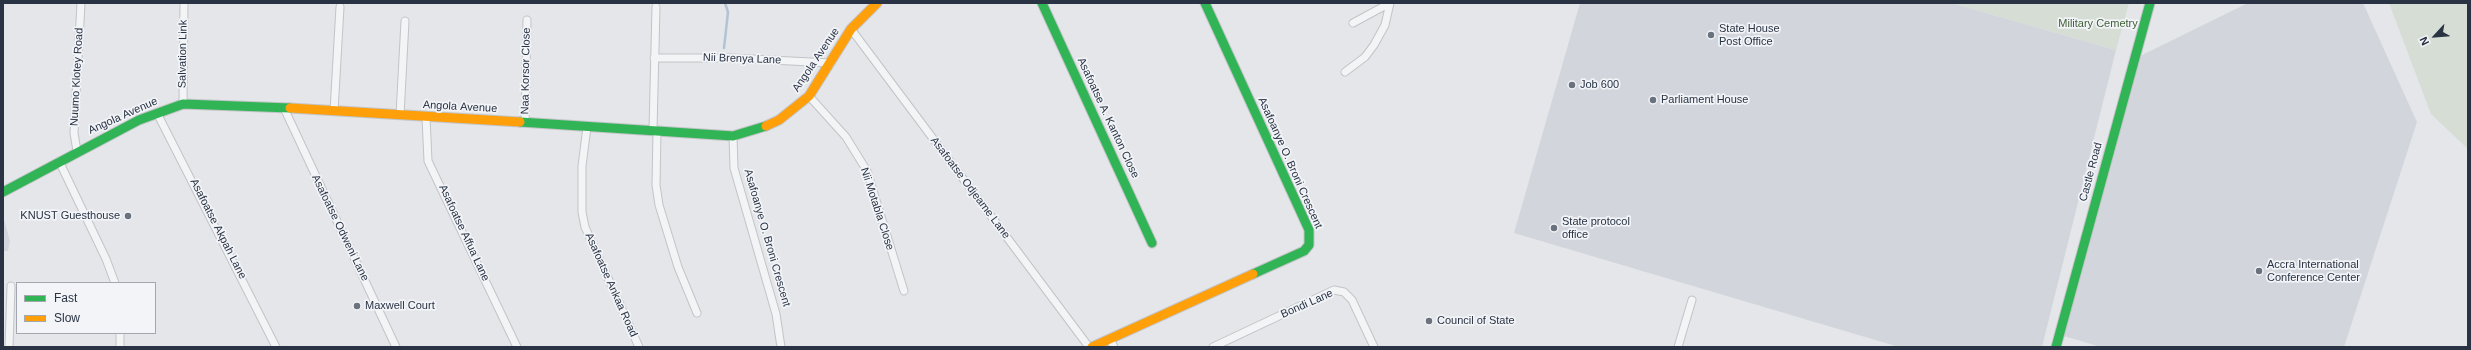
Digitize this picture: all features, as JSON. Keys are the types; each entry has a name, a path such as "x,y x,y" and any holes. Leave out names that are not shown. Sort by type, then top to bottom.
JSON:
{"street":[{"name":"Nuumo Klotey Road","path":"77,151 74,133 81,3"},
{"name":"Salvation Link","path":"182,104 184,3"},
{"name":"Angola Avenue","path":"3,192 77,151 157,113 182,104 230,104 732,136 754,131 779,120 809,96 851,30 877,3"},
{"name":"Asafoatse A. Kanton Close","path":"1042,3 1152,242"},
{"name":"Asafoanye O. Broni Crescent","path":"1092,347 1112,343 1304,251 1309,245 1309,230 1205,3"},
{"path":"1345,72 1365,57 1374,45 1386,25 1390,3 1353,23"},
{"name":"Castle Road","path":"2056,347 2150,3"},
{"path":"334,111 340,7"},
{"path":"656,8 654,58 656,185 659,206 678,267 697,313"},
{"path":"400,115 405,20"},
{"name":"Naa Korsor Close","path":"525,122 527,20"},
{"name":"Asafoatse Odjeame Lane","path":"851,30 1089,347"},
{"name":"Nii Brenya Lane","path":"654,58 831,63"},
{"name":"Nii Motabla Close","path":"809,96 846,137 866,171 904,291"},
{"name":"Asafoatse Odweni Lane","path":"284,108 396,347"},
{"name":"Asafoatse Akpah Lane","path":"157,113 276,347"},
{"name":"Asafoatse Affua Lane","path":"426,116 428,161 517,347"},
{"name":"Asafoatse Ankaa Road","path":"587,127 582,166 582,199 585,227 639,347"},
{"name":"Asafoanye O. Broni Crescent","path":"732,136 734,168 774,306 781,347"},
{"path":"59,161 106,259 115,282"},
{"path":"9,347 11,286"},
{"name":"Bondi Lane","path":"1213,347 1334,290 1344,292 1352,300 1374,347"},
{"path":"1678,347 1692,300"},
{"path":"120,334 120,347"}],"shaded area":[{"path":"1580,3 1952,3 2116,50 2042,347 1899,347 1514,233"},
{"path":"2248,3 2363,3 2417,122 2344,347 2101,347 2064,336 2136,58"},
{"path":"3,216 10,241 8,251 3,251"}],"green space":[{"name":"Military Cemetry","path":"1952,3 2129,3 2116,50"},
{"path":"2389,3 2468,3 2468,149 2431,114"}],"waterway":[{"path":"724,48 728,12 725,3"}],"traffic: fast":[{"path":"1042,3 1152,243"},
{"path":"1205,3 1309,230 1309,245 1304,251 1253,274"},
{"path":"2056,347 2150,3"},
{"path":"3,192 139,120 183,104 290,108"},
{"path":"520,122 733,136 766,126"}],"traffic: slow":[{"path":"766,126 779,120 809,96 851,29 877,3"},
{"path":"290,108 520,122"},
{"path":"1092,347 1253,274"}],"place":[{"name":"State House Post Office","path":"1711,35"},
{"name":"Job 600","path":"1572,85"},
{"name":"Parliament House","path":"1653,100"},
{"name":"KNUST Guesthouse","path":"128,216"},
{"name":"State protocol office","path":"1554,228"},
{"name":"Accra International Conference Center","path":"2259,271"},
{"name":"Maxwell Court","path":"357,306"},
{"name":"Council of State","path":"1429,321"}]}
